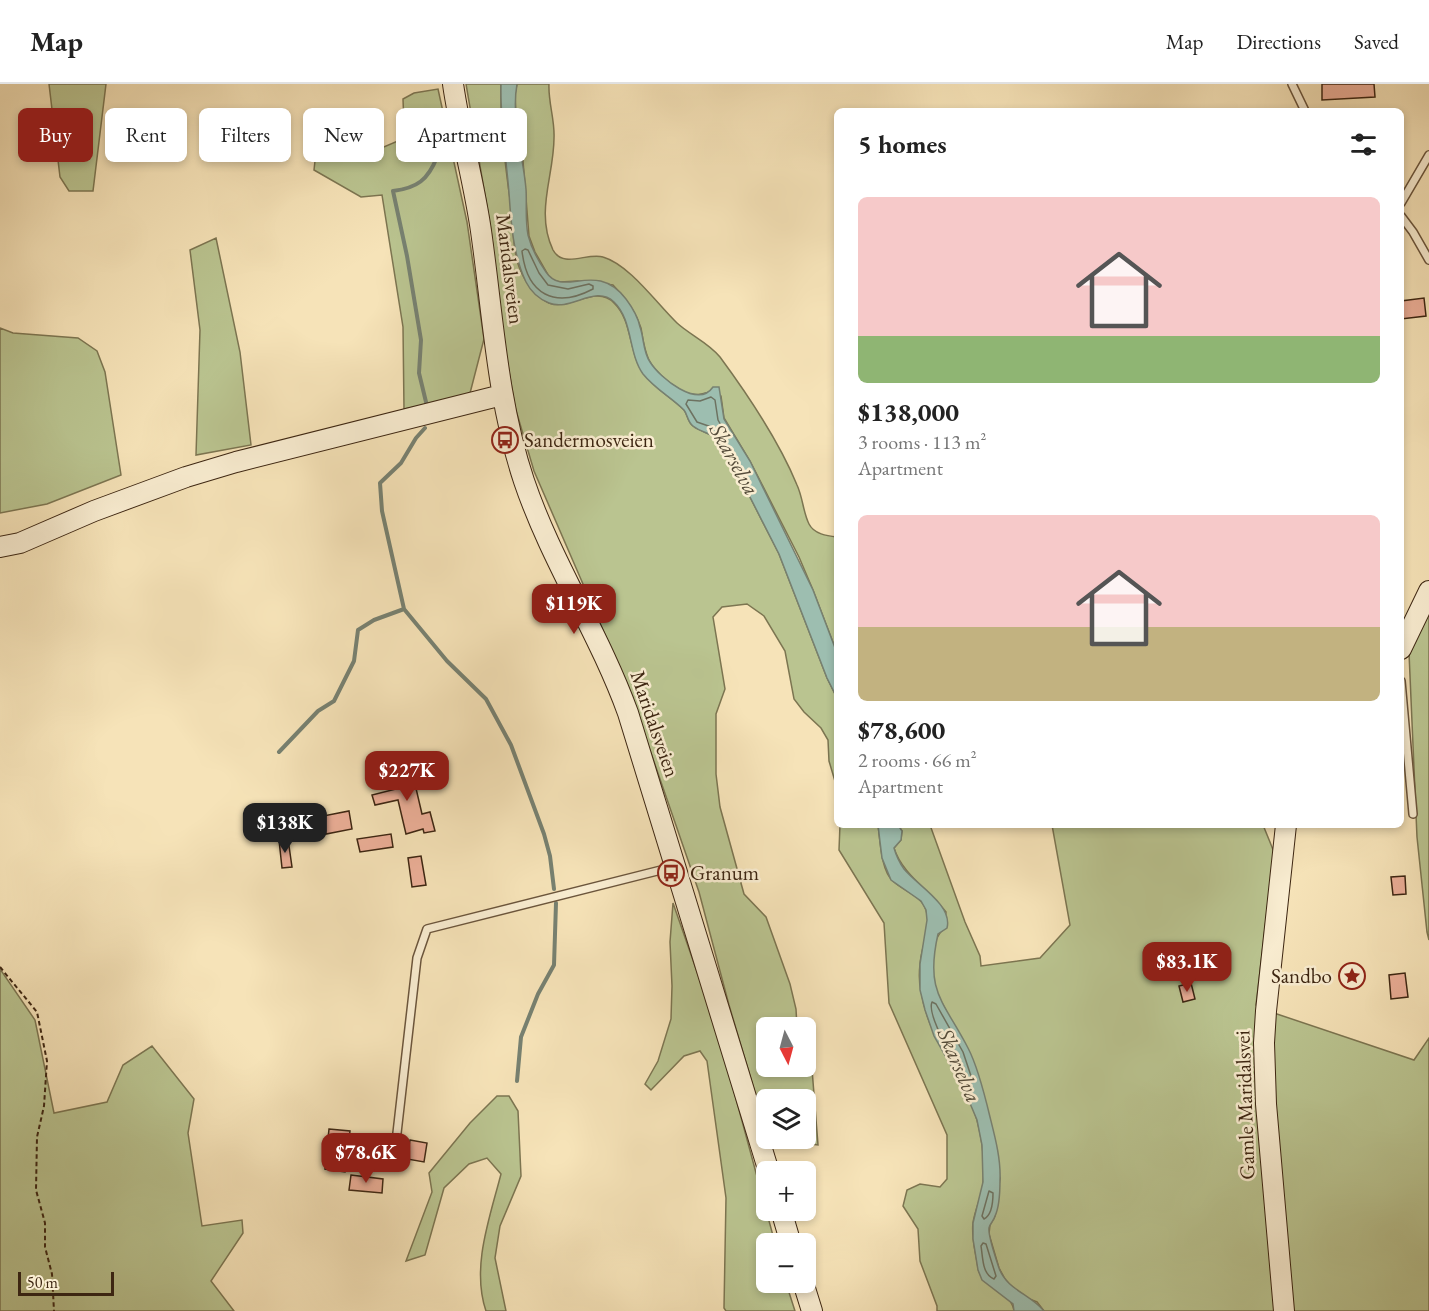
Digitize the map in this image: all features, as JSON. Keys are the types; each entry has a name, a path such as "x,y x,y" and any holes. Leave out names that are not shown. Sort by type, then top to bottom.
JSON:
{"street":[{"name":"Maridalsveien","path":"453,84 478,213 502,395 509,431 525,483 549,541 623,698 766,1161"},
{"path":"0,547 20,543 143,492 236,462 502,395"},
{"path":"1404,643 1429,591"},
{"name":"Gamle Maridalsvei","path":"1284,1311 1266,1104 1264,1042 1286,828"},
{"path":"806,1293 812,1311"}],"lane":[{"path":"1292,84 1304,108"},
{"path":"1404,198 1429,155"},
{"path":"1404,220 1429,260"},
{"path":"1404,714 1413,814"},
{"path":"397,1133 417,958 427,929 676,867"}],"path":[{"path":"0,967 38,1012 47,1061 44,1106 37,1137 36,1190 45,1223 45,1247 52,1274 54,1311"}],"green space":[{"path":"49,84 106,84 93,191 69,191 60,177 58,162 93,162 93,108 52,108"},
{"path":"466,84 501,84 501,108 470,108"},
{"path":"517,84 549,84 554,138 545,208 548,236 557,256 569,259 597,256 613,261 633,276 677,323 716,352 752,403 790,468 809,524 817,532 834,536 834,645 799,557 750,461 724,418 721,396 710,392 696,395 687,393 660,374 647,356 636,316 613,285 551,280 529,236 523,162 527,162 527,108 516,108"},
{"path":"438,89 442,108 403,108 403,99 414,93"},
{"path":"396,142 396,162 454,162 467,222 484,339 469,397 404,409 403,327 382,195 361,197 314,170 315,162 384,162 384,147"},
{"path":"479,162 505,162 517,261 533,291 543,300 557,305 599,296 614,303 620,310 628,328 635,357 644,374 684,410 693,426 715,437 723,444 779,554 834,692 834,778 829,761 828,740 821,728 794,699 785,651 764,616 747,604 722,607 713,617 725,689 716,714 716,774 720,807 744,894 766,917 790,984 796,1009 796,1017 756,1017 756,1077 813,1077 814,1089 756,1089 756,1096 699,892 651,753 622,674 534,471 515,407 502,329 491,230"},
{"path":"216,238 240,352 251,445 196,455 200,330 190,250"},
{"path":"0,328 13,333 78,338 97,351 105,372 121,475 47,504 0,513"},
{"path":"1429,597 1429,940 1417,837 1409,653"},
{"path":"840,828 878,828 882,855 889,876 897,885 921,901 926,910 928,923 919,974 925,1009 938,1041 971,1103 982,1143 983,1183 973,1228 978,1268 985,1281 1008,1298 1014,1311 937,1311 920,1261 918,1229 903,1206 907,1190 920,1184 940,1187 947,1179 947,1135 889,1003 884,923 839,850"},
{"path":"900,828 931,828 965,922 980,956 981,966 1040,958 1070,925 1053,828 1264,828 1274,852 1256,1005 1414,1060 1429,1038 1429,1311 1044,1311 1037,1302 1024,1297 1006,1281 999,1268 989,1234 990,1225 995,1216 1000,1178 946,1011 933,982 932,957 939,934 944,929 946,912 909,874 898,857 894,848 901,840"},
{"path":"673,903 718,1032 756,1173 756,1221 769,1221 772,1233 756,1233 756,1293 789,1293 795,1311 726,1311 724,1308 726,1198 707,1061 700,1051 684,1056 651,1090 645,1084 658,1061 671,1019 670,942"},
{"path":"0,969 35,1020 54,1113 107,1102 123,1065 152,1046 194,1099 188,1133 202,1226 242,1220 243,1233 211,1281 234,1311 0,1311"},
{"path":"497,1096 509,1096 518,1111 521,1176 500,1226 495,1258 506,1311 486,1311 480,1277 481,1260 487,1225 501,1174 487,1158 469,1164 444,1188 425,1255 406,1261 432,1192 429,1173 470,1123"},
{"path":"816,1120 818,1145 816,1145"}],"water":[{"path":"501,84 517,84 515,108 501,108"},
{"name":"Skarselva","path":"506,162 522,162 526,189 528,235 546,272 553,279 562,282 592,280 614,287 633,309 646,354 662,376 680,389 698,395 706,393 713,387 719,387 724,419 750,461 813,590 834,645 834,692 779,554 723,444 715,437 693,426 684,410 643,374 638,366 628,327 620,309 614,302 607,297 599,296 557,305 542,299 530,289 518,261"},
{"name":"Skarselva","path":"878,828 900,828 901,840 894,848 899,861 945,911 947,928 938,934 935,983 944,1006 975,1064 996,1140 1000,1172 999,1198 997,1212 989,1228 991,1242 999,1268 1007,1282 1044,1311 1014,1311 1013,1304 982,1280 978,1270 973,1223 983,1182 982,1145 977,1120 964,1089 934,1036 920,990 920,964 927,920 926,910 921,901 891,880 882,858"}],"building":[{"path":"1322,84 1374,84 1375,97 1322,100"},
{"path":"1424,298 1426,316 1404,319 1404,301"},
{"path":"411,767 422,814 430,812 435,831 424,833 423,829 406,834 398,800 375,805 372,795 396,789 391,772"},
{"path":"349,811 352,829 326,834 323,816"},
{"path":"391,834 393,847 360,852 357,839"},
{"path":"288,839 292,867 282,868 279,840"},
{"path":"421,856 426,885 412,887 408,858"},
{"path":"1405,876 1406,894 1393,895 1391,877"},
{"path":"1405,973 1408,997 1391,999 1389,975"},
{"path":"1191,983 1195,999 1183,1002 1179,986"},
{"path":"329,1129 350,1131 345,1172 325,1169"},
{"path":"410,1140 427,1143 424,1162 407,1159"},
{"path":"351,1175 383,1179 382,1193 349,1190"}],"waterway":[{"path":"426,402 419,373 421,340 393,191 409,188 421,182 435,162"},
{"path":"425,428 401,463 380,483 382,511 404,609 447,661 486,699 511,745 544,834 550,856 554,889"},
{"path":"279,752 318,711 334,701 354,661 358,630 374,620 404,609"},
{"path":"517,1081 521,1037 538,994 554,965 556,903"}],"place":[{"name":"Sandermosveien","path":"505,440"},
{"name":"Granum","path":"671,873"},
{"name":"Sandbo","path":"1352,976"}]}
